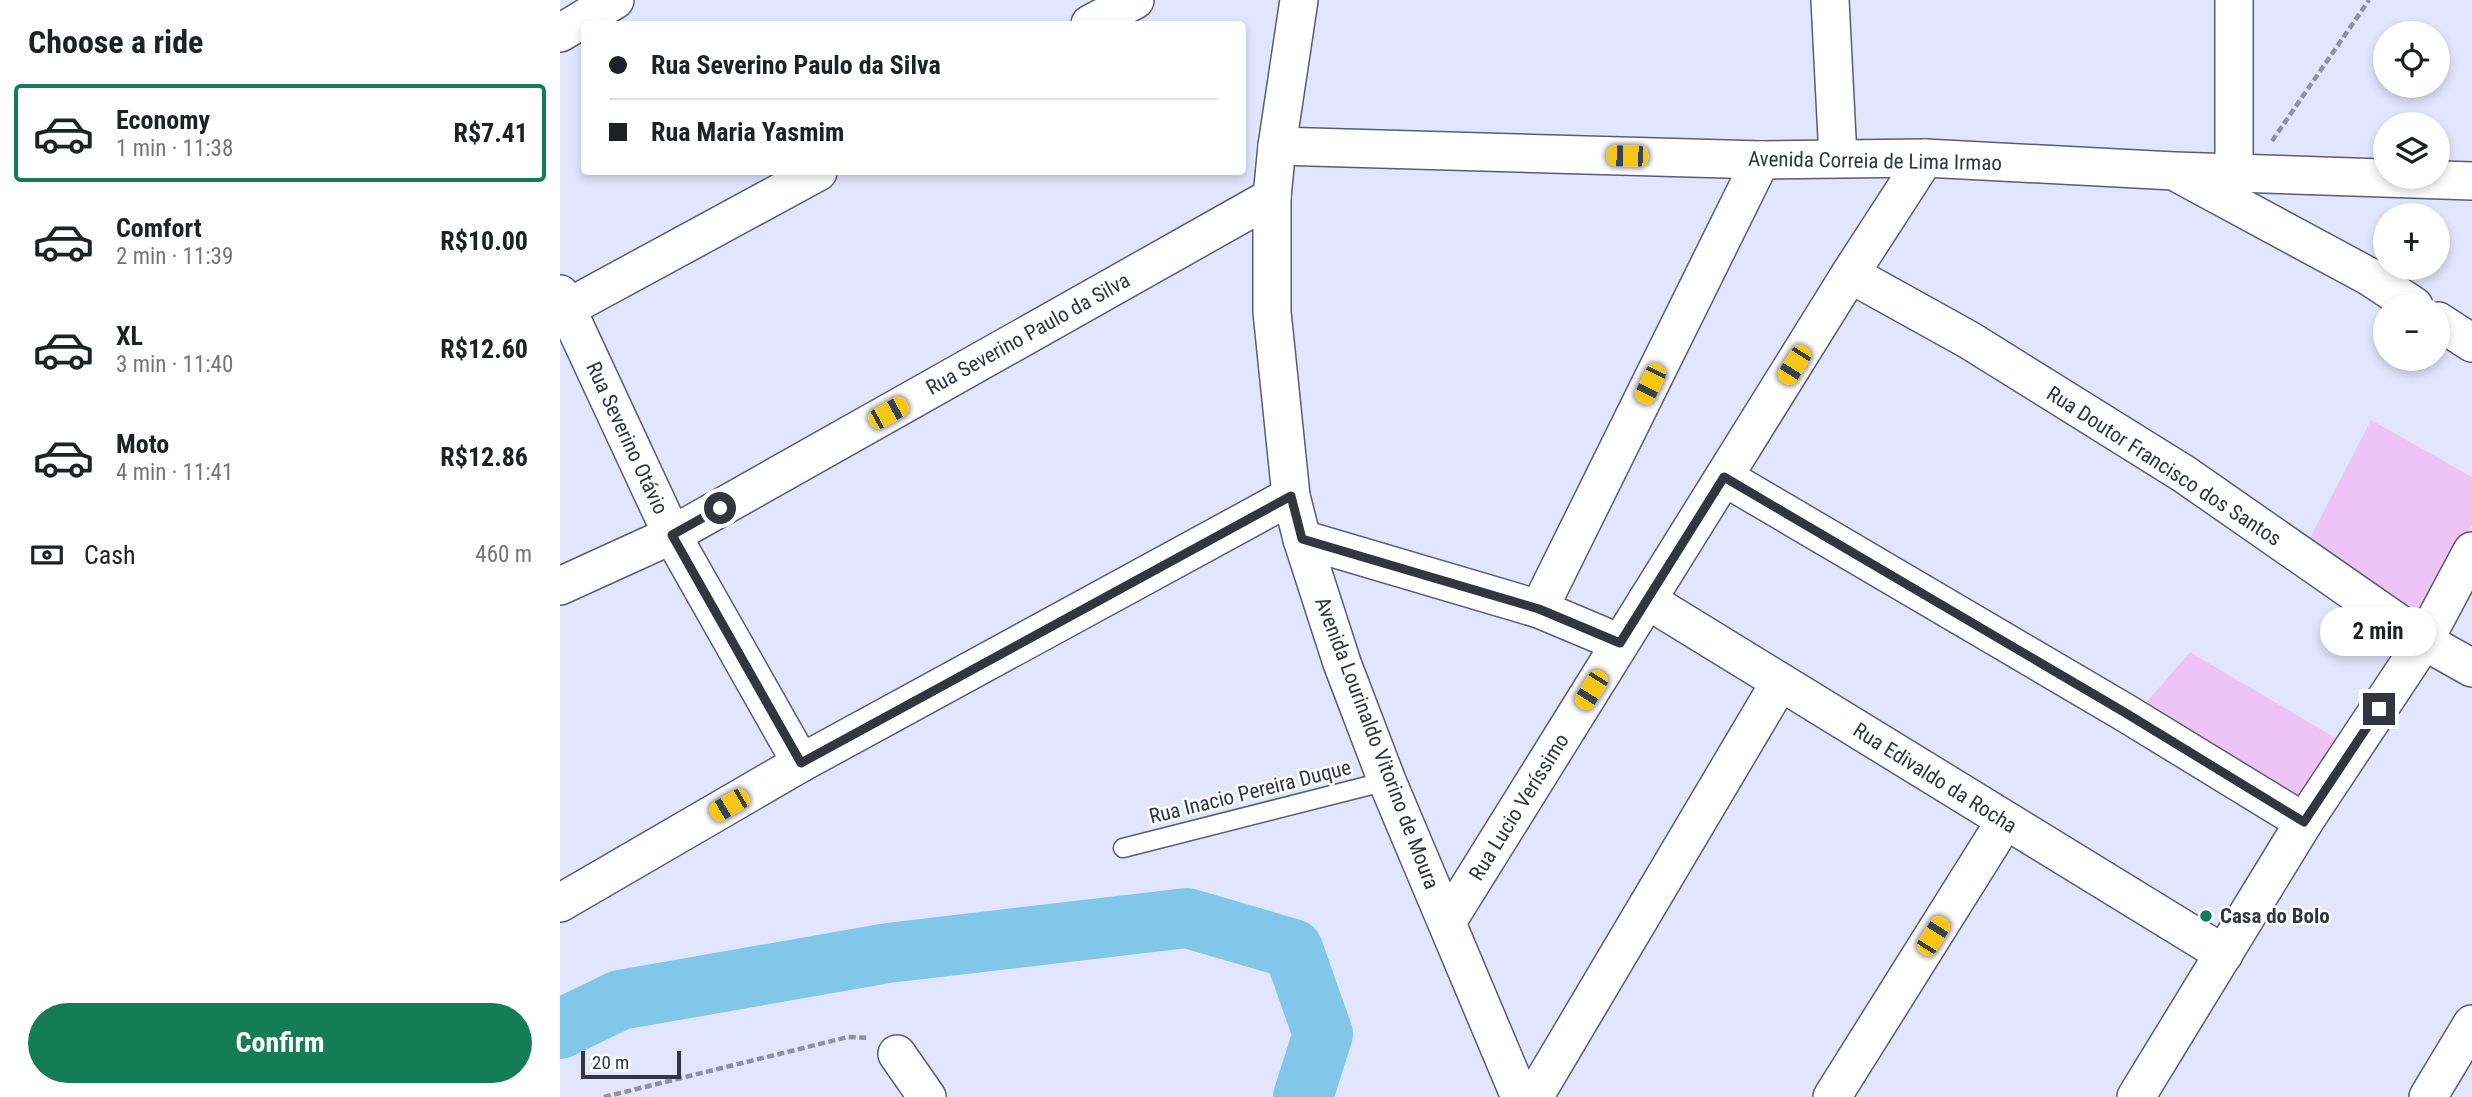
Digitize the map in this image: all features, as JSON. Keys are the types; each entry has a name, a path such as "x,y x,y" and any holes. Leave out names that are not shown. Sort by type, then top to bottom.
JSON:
{"street":[{"path":"560,33 615,0"},
{"path":"1096,21 1135,0"},
{"name":"Avenida Lourinaldo Vitorino de Moura","path":"1298,0 1272,197 1272,312 1291,496 1342,663 1387,781 1520,1097"},
{"path":"1830,0 1838,158"},
{"path":"2234,0 2242,173"},
{"name":"Avenida Correia de Lima Irmao","path":"1277,146 1761,160 1925,158 2174,171 2472,181"},
{"name":"Rua Lucio Veríssimo","path":"1447,922 1925,158"},
{"path":"1539,609 1761,160"},
{"path":"2174,171 2395,294"},
{"path":"562,305 812,175"},
{"name":"Rua Severino Paulo da Silva","path":"560,586 672,535 1272,197"},
{"name":"Rua Doutor Francisco dos Santos","path":"1850,274 1969,340 2184,474 2424,640 2472,668"},
{"name":"Rua Severino Otávio","path":"562,305 672,535 801,763"},
{"path":"2450,329 2472,343"},
{"path":"1724,477 2124,712 2304,822"},
{"path":"560,903 801,763 1291,496"},
{"path":"1302,539 1539,609 1620,643"},
{"path":"2136,1097 2304,822 2424,640 2472,551"},
{"name":"Rua Edivaldo da Rocha","path":"1647,600 2224,954"},
{"path":"1534,1097 1780,682"},
{"path":"1832,1097 2005,821"},
{"path":"2428,1097 2472,1024"},
{"path":"897,1054 927,1097"}],"lane":[{"name":"Rua Inacio Pereira Duque","path":"1123,848 1387,781"}],"path":[{"path":"2242,173 2369,0"},
{"path":"604,1097 848,1037 865,1037 882,1042 897,1054"}],"shaded area":[{"path":"2371,420 2472,477 2472,526 2418,620 2309,540"},
{"path":"2190,652 2342,742 2300,807 2139,711"}],"waterway":[{"path":"560,1029 620,1000 888,953 1187,918 1293,949 1323,1034 1303,1097"}],"place":[{"name":"Casa do Bolo","path":"2206,916"}],"route":[{"path":"720,508 672,535 801,763 1291,496 1302,539 1539,609 1620,643 1724,477 2124,712 2304,822 2379,709"}]}
